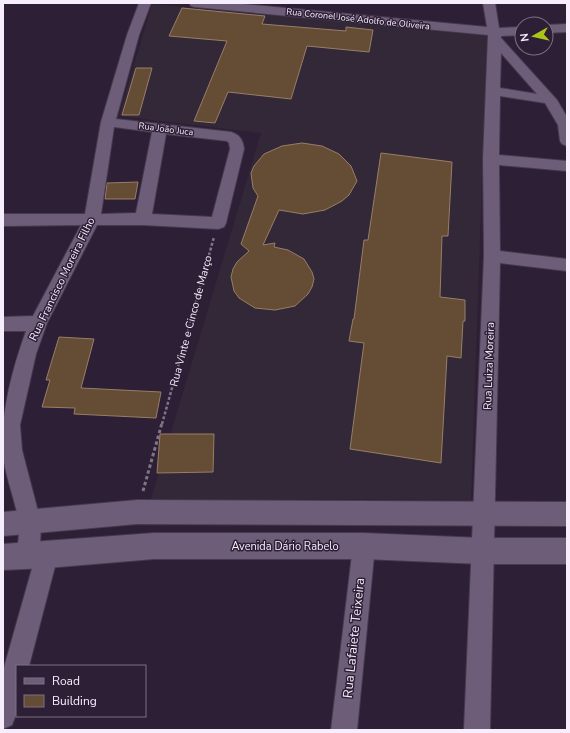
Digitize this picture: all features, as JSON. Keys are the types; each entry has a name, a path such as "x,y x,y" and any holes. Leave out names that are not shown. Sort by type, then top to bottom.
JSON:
{"main road":[{"path":"3,524 30,523 137,512 567,514"},
{"name":"Avenida Dário Rabelo","path":"3,557 38,556 154,546 364,546 482,551 567,550"}],"street":[{"name":"Rua Francisco Moreira Filho","path":"3,716 38,556 12,450 10,425 14,404 27,354 38,323 92,219 108,122 133,35 145,3"},
{"name":"Rua Coronel José Adolfo de Oliveira","path":"195,3 346,18 495,36 514,32"},
{"path":"337,3 346,18"},
{"name":"Rua Luiza Moreira","path":"477,730 492,256 491,160 495,36 489,3"},
{"path":"554,29 567,28"},
{"path":"495,36 550,100 566,125 567,141"},
{"path":"494,91 550,100"},
{"name":"Rua João Juca","path":"108,122 231,137 236,142 237,149 218,223"},
{"path":"144,219 160,129"},
{"path":"491,160 567,166"},
{"path":"3,220 144,219 218,223"},
{"path":"492,256 567,265"},
{"path":"3,324 38,323"},
{"name":"Rua Lafaiete Teixeira","path":"344,730 364,546"}],"path":[{"name":"Rua Vinte e Cinco de Março","path":"137,512 218,223"}],"shaded area":[{"path":"152,4 487,36 471,500 151,499 261,133 119,116"}],"building":[{"path":"182,8 265,16 262,24 346,31 346,27 373,30 369,52 307,46 291,99 228,92 215,123 194,121 227,41 169,36"},
{"path":"136,68 152,68 139,115 122,115"},
{"path":"302,143 322,146 339,154 351,166 357,181 349,195 342,201 325,210 303,214 279,210 263,245 275,243 274,247 288,250 304,259 312,272 314,279 308,294 295,306 275,310 255,308 239,298 234,291 231,277 237,262 249,251 241,244 258,196 253,188 251,173 254,166 264,154 282,146"},
{"path":"381,153 452,162 448,236 442,236 440,297 465,300 465,321 463,321 461,358 447,356 441,463 350,449 364,343 349,341 354,319 364,240 368,240"},
{"path":"138,182 135,199 105,199 107,183"},
{"path":"59,337 94,339 81,388 161,392 156,418 74,414 75,408 42,407 50,380 46,380"},
{"path":"160,434 214,434 213,472 157,473"}]}
